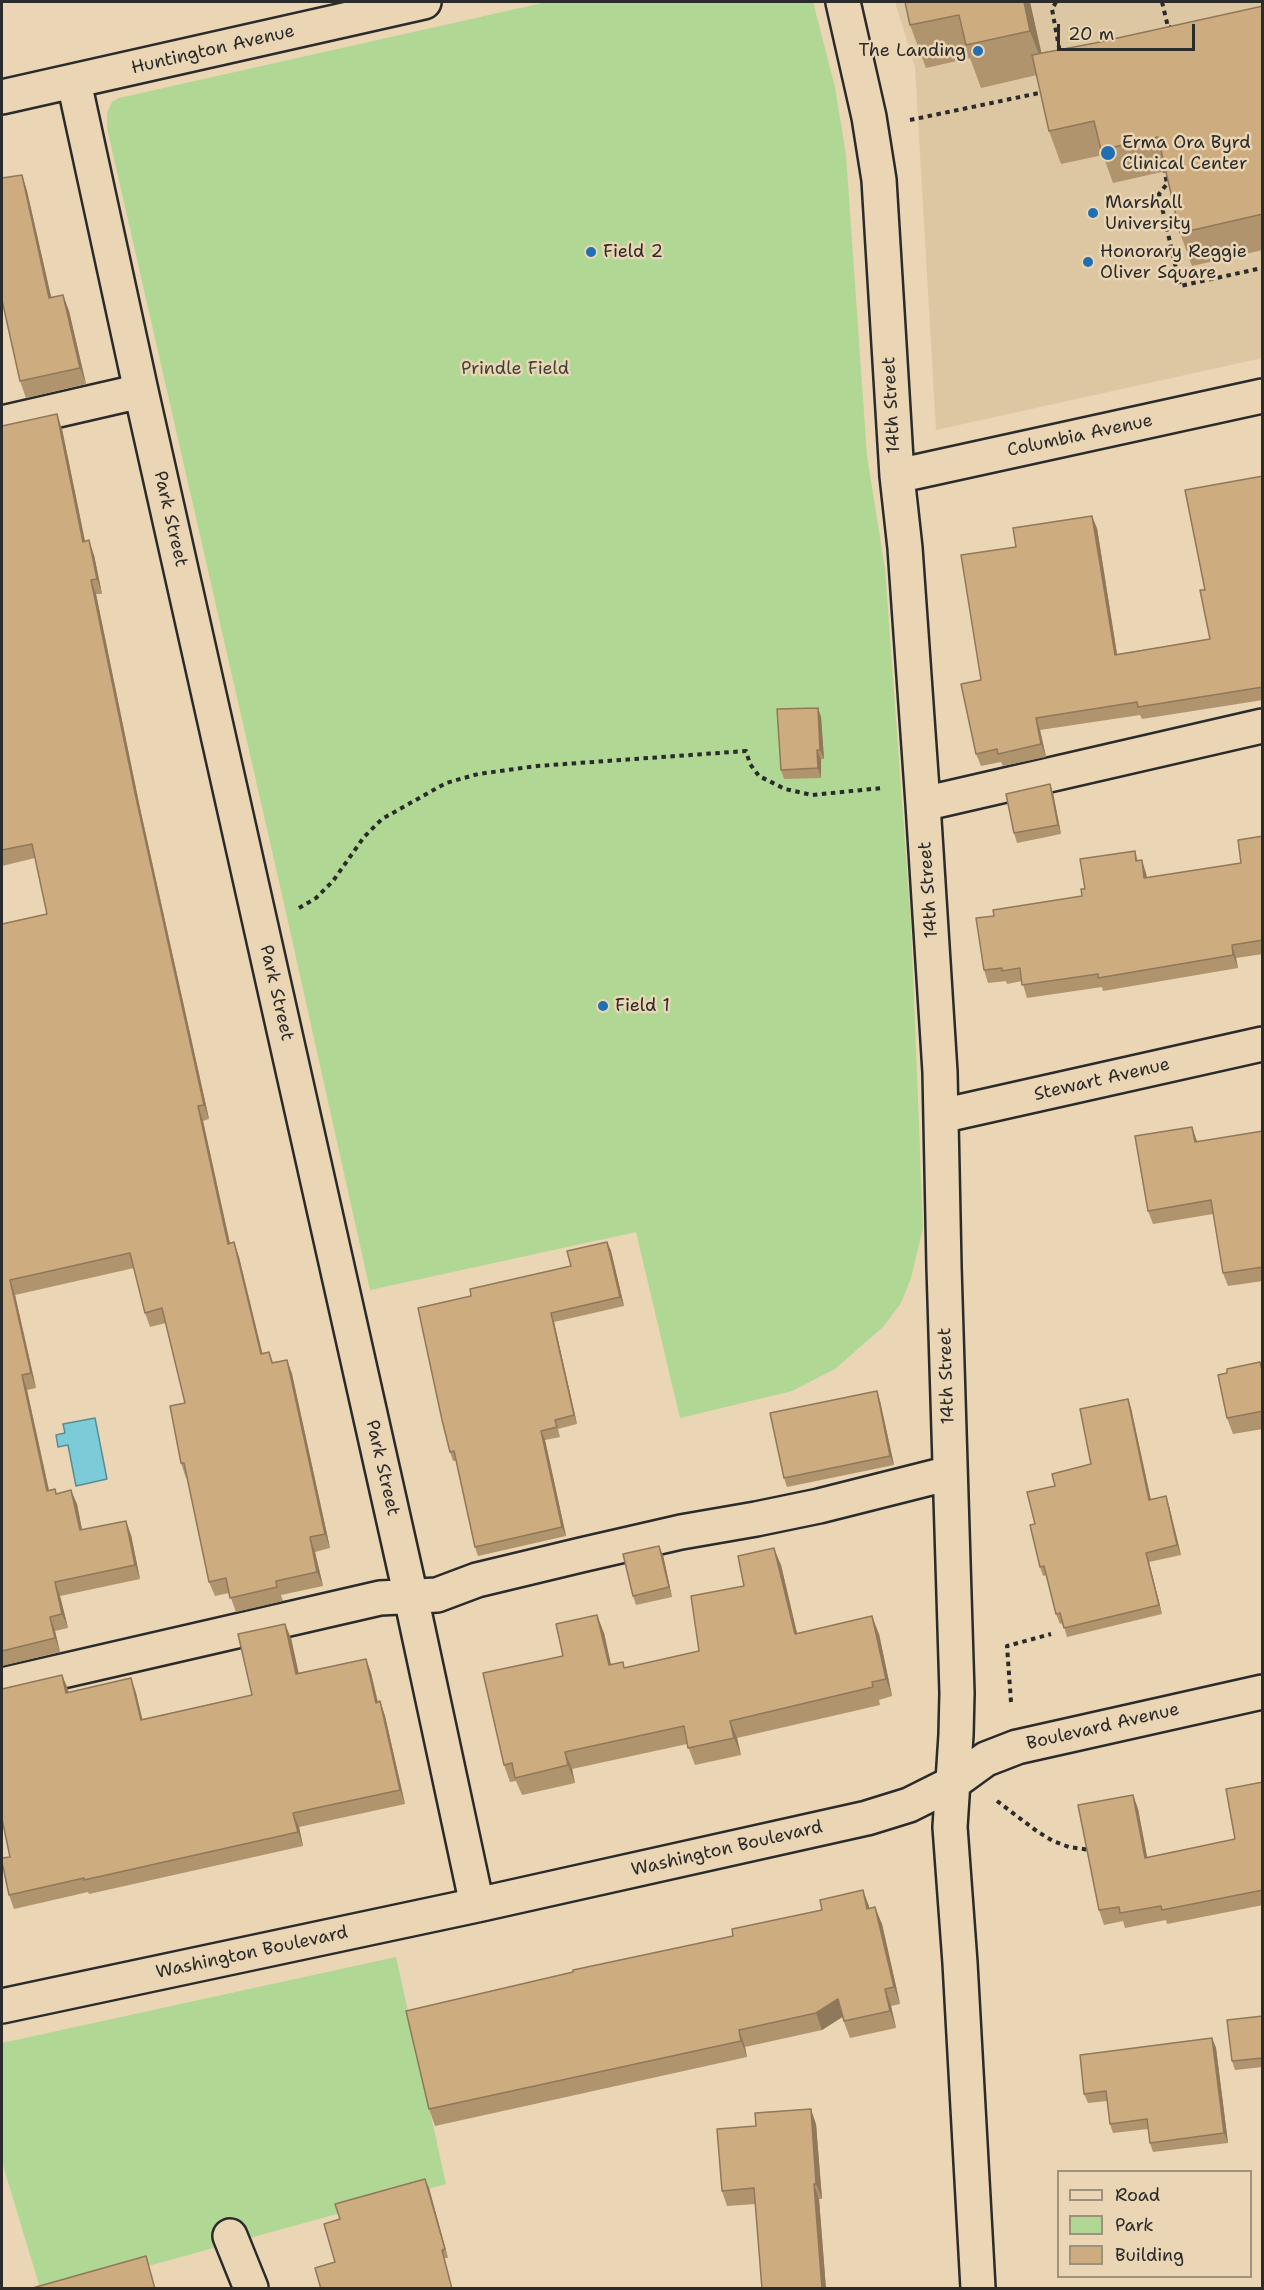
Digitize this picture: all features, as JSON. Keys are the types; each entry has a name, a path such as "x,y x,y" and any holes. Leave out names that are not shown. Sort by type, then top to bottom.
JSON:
{"street":[{"name":"Huntington Avenue","path":"2,97 424,2"},
{"name":"14th Street","path":"843,2 869,117 879,180 897,476 923,804 941,1116 957,1693 953,1783"},
{"name":"Park Street","path":"74,82 411,1597 477,1905"},
{"path":"2,423 141,391"},
{"name":"Columbia Avenue","path":"897,476 1263,396"},
{"path":"923,804 1263,726"},
{"name":"Stewart Avenue","path":"941,1116 1263,1044"},
{"path":"2,1685 395,1595 411,1597 437,1594 477,1580 569,1557 681,1532 756,1520 950,1473"},
{"name":"Boulevard Avenue","path":"953,1783 986,1759 1017,1747 1263,1692"},
{"path":"953,1783 950,1827 951,1860 960,1963 978,2289"},
{"name":"Washington Boulevard","path":"2,2006 477,1905 867,1818 909,1804 953,1783"},
{"path":"230,2236 251,2289"}],"path":[{"path":"1056,2 1052,9 1061,59"},
{"path":"1162,2 1170,38"},
{"path":"1168,27 1179,25"},
{"path":"909,120 1052,90"},
{"path":"1163,163 1167,184 1159,194 1179,286 1263,268"},
{"path":"295,910 316,898 333,881 364,837 382,819 446,783 478,774 537,766 746,751 750,764 759,776 785,789 812,795 877,788"},
{"path":"1011,1702 1007,1646 1051,1634"},
{"path":"997,1801 1038,1832 1053,1840 1069,1847 1090,1850"}],"shaded area":[{"name":"Marshall University","path":"895,2 1262,2 1262,358 936,430 915,67"}],"green space":[{"name":"Prindle Field","path":"547,2 813,2 835,87 846,155 867,456 885,569 911,924 923,1228 911,1278 901,1303 884,1326 835,1369 792,1391 680,1418 636,1232 370,1290 107,128 107,113 112,102 119,98"},
{"path":"396,1957 446,2184 68,2288 40,2288 2,2162 2,2043"}],"water":[{"path":"95,1418 107,1479 76,1486 68,1445 58,1447 56,1435 65,1433 63,1424"}],"building":[{"path":"905,2 1024,2 1030,31 966,45 959,15 910,25"},
{"name":"Erma Ora Byrd Clinical Center","path":"1263,6 1263,214 1180,233 1158,137 1101,150 1094,121 1049,131 1032,55"},
{"path":"22,175 49,298 63,295 80,368 20,381 2,300 2,178"},
{"path":"57,414 83,542 89,540 97,579 91,580 135,793 204,1105 198,1106 228,1244 234,1242 261,1354 269,1352 272,1363 287,1360 325,1534 310,1537 317,1572 276,1581 277,1587 230,1598 226,1578 209,1582 170,1406 185,1403 162,1308 145,1313 130,1253 10,1280 31,1373 22,1375 47,1491 55,1489 56,1494 71,1490 80,1530 126,1521 135,1565 55,1582 62,1614 50,1617 55,1638 2,1651 2,924 47,914 32,844 2,850 2,426"},
{"path":"1263,476 1263,687 1138,707 1137,702 1036,718 1041,744 998,754 997,749 976,754 961,684 981,680 961,555 1016,547 1013,528 1092,516 1115,655 1210,639 1200,590 1205,590 1185,490"},
{"path":"818,708 820,750 817,750 818,768 781,770 777,709"},
{"path":"1050,784 1058,825 1014,833 1006,794"},
{"path":"1263,836 1263,940 1232,945 1233,955 1098,978 1098,974 1022,985 1020,968 1002,971 1002,968 984,970 976,918 994,916 993,910 1082,896 1081,889 1085,889 1080,859 1135,851 1136,861 1142,860 1144,878 1241,863 1238,840"},
{"path":"1192,1127 1195,1142 1263,1131 1263,1267 1223,1273 1211,1200 1148,1211 1135,1136"},
{"path":"607,1242 620,1297 551,1313 574,1415 555,1420 557,1427 541,1431 562,1527 475,1547 454,1451 450,1452 442,1420 418,1308 471,1296 470,1289 571,1266 567,1251"},
{"path":"1260,1362 1261,1367 1263,1366 1263,1411 1227,1418 1218,1375 1227,1373 1227,1369"},
{"path":"877,1391 890,1456 784,1478 770,1413"},
{"path":"1128,1399 1149,1500 1166,1496 1177,1545 1146,1553 1159,1605 1064,1628 1060,1613 1056,1614 1044,1566 1040,1567 1030,1525 1035,1524 1027,1492 1055,1486 1052,1474 1091,1464 1080,1409"},
{"path":"659,1546 669,1587 633,1596 623,1554"},
{"path":"774,1548 795,1634 872,1616 886,1679 872,1682 873,1687 730,1721 734,1738 688,1748 684,1726 565,1752 568,1765 515,1778 512,1763 504,1765 483,1673 563,1656 556,1624 597,1615 609,1665 623,1662 624,1668 699,1651 691,1596 744,1586 738,1556"},
{"path":"285,1624 296,1674 366,1659 376,1703 380,1701 400,1790 293,1813 298,1832 9,1895 2,1862 2,1858 10,1857 2,1819 2,1689 62,1675 66,1693 131,1678 141,1720 252,1695 238,1634"},
{"path":"1263,1782 1263,1890 1162,1910 1161,1906 1120,1913 1119,1907 1099,1910 1078,1805 1133,1795 1145,1858 1235,1839 1226,1789"},
{"path":"863,1890 867,1909 875,1907 894,1987 885,1989 890,2011 844,2021 838,1999 816,2013 739,2030 741,2041 429,2109 406,2011 573,1972 573,1970 733,1936 732,1929 822,1910 820,1900"},
{"path":"1263,2016 1263,2058 1232,2061 1227,2020"},
{"path":"1212,2038 1224,2133 1150,2143 1147,2119 1110,2124 1106,2091 1084,2094 1080,2055"},
{"path":"811,2109 822,2289 762,2289 754,2188 722,2191 717,2129 756,2126 755,2113"},
{"path":"425,2179 445,2249 442,2250 452,2289 321,2289 315,2268 335,2262 324,2224 340,2219 335,2204"},
{"path":"146,2256 155,2289 29,2289"}],"place":[{"name":"The Landing","path":"978,51"},
{"name":"Erma Ora Byrd Clinical Center","path":"1108,153"},
{"name":"Marshall University","path":"1093,213"},
{"name":"Field 2","path":"591,252"},
{"name":"Honorary Reggie Oliver Square","path":"1088,262"},
{"name":"Field 1","path":"603,1006"}]}
